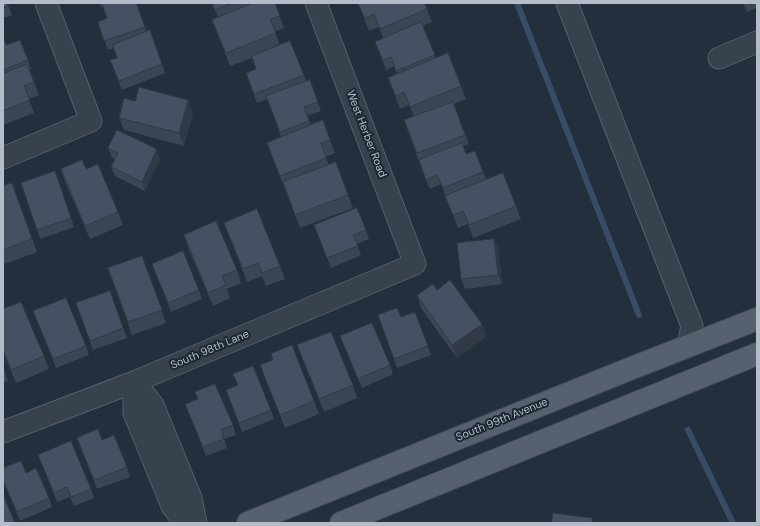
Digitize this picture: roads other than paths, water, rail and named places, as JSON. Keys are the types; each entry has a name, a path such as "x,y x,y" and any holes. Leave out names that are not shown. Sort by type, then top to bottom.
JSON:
{"main road":[{"name":"South 99th Avenue","path":"248,523 757,319"},
{"path":"341,523 757,354"}],"street":[{"path":"3,158 91,121 46,3"},
{"name":"West Herber Road","path":"316,3 415,264"},
{"path":"567,3 692,326 682,349"},
{"path":"719,58 757,42"},
{"name":"South 98th Lane","path":"3,432 134,382 415,264"},
{"path":"134,382 134,413 172,506 185,523"},
{"path":"134,382 153,405 191,498 196,523"}],"waterway":[{"path":"517,3 639,315"},
{"path":"688,430 733,523"}]}
